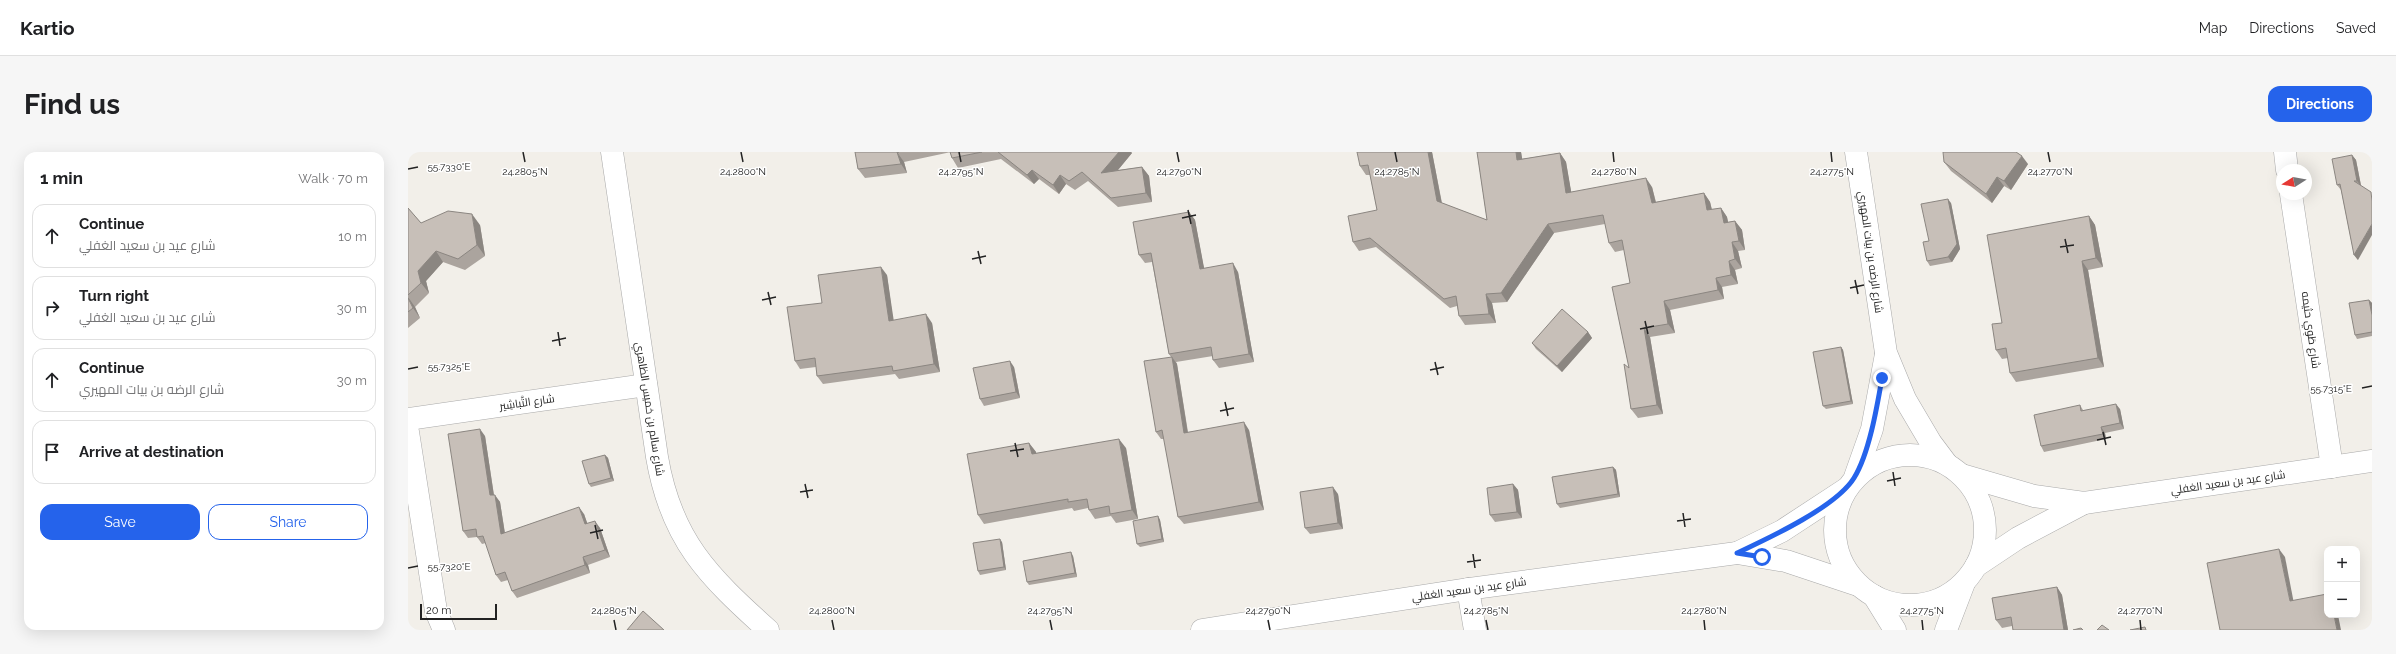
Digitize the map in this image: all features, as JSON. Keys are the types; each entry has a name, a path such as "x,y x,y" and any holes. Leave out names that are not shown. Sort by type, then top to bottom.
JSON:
{"street":[{"name":"شارع سالم بن خميس الظاهري","path":"612,152 661,481 677,526 706,572 725,592 768,630"},
{"name":"شارع الرضه بن بيات المهيري","path":"1856,152 1886,353 1911,410 1954,469 1974,490 1982,508 1986,528 1983,548 1971,574"},
{"path":"2285,152 2286,164"},
{"name":"شارع طَوِي حثيمه","path":"2292,200 2332,467"},
{"name":"شارع الرضه بن بيات المهيري","path":"1866,590 1847,572 1839,556 1835,539 1835,522 1838,505 1850,483 1873,422 1886,353"},
{"name":"شارع التَّباشِير","path":"408,419 646,385"},
{"path":"408,432 436,610 444,630"},
{"name":"شارع عيد بن سعيد الغفلي","path":"1737,553 1782,531 1850,483 1870,465 1888,457 1908,454 1927,456 1954,469 2028,495 2084,503 2372,461"},
{"name":"شارع عيد بن سعيد الغفلي","path":"1202,630 1468,589 1737,553 1786,561 1866,590 1892,604 1912,606 1931,603 1949,594 1971,574 2018,538 2084,503"},
{"path":"1946,630 1971,574"},
{"path":"1468,589 1475,630"},
{"path":"1866,590 1895,630"}],"building":[{"path":"855,152 897,152 901,164 858,169"},
{"path":"950,152 982,152 952,158"},
{"path":"998,152 1119,152 1101,173 1142,167 1146,193 1111,198 1082,172 1069,181 1060,175 1053,185 1032,170 1027,175"},
{"path":"1357,152 1428,152 1437,201 1487,220 1477,152 1516,152 1517,160 1560,153 1566,193 1646,178 1652,203 1704,193 1707,210 1721,208 1724,223 1735,221 1739,241 1732,242 1735,259 1729,261 1731,275 1716,278 1718,290 1664,301 1668,324 1644,328 1657,405 1631,409 1624,364 1629,368 1612,287 1630,283 1622,240 1609,243 1603,215 1548,224 1501,293 1486,294 1489,314 1459,316 1456,296 1444,299 1370,238 1353,242 1348,216 1377,210 1368,165 1360,166"},
{"path":"1943,152 2016,152 2022,156 2004,181 1997,177 1986,194 1944,162"},
{"path":"2352,155 2357,181 2354,181 2371,192 2372,201 2372,224 2354,255 2340,184 2337,185 2332,159"},
{"path":"1948,199 1957,244 1948,257 1927,261 1923,242 1929,241 1921,204"},
{"path":"408,208 421,223 448,211 472,214 477,245 458,259 436,251 418,271 421,283 408,295"},
{"path":"1189,212 1200,269 1233,263 1249,354 1213,360 1211,347 1169,354 1151,253 1139,255 1133,222"},
{"path":"2089,216 2096,258 2082,261 2098,358 2010,373 2006,348 1996,350 1992,324 2002,323 1987,235"},
{"path":"881,267 889,321 926,314 934,364 893,371 892,366 817,376 815,358 795,361 787,307 822,303 818,275"},
{"path":"408,298 413,308 408,312"},
{"path":"2369,300 2372,315 2372,332 2355,335 2349,303"},
{"path":"1562,309 1588,332 1557,366 1532,343"},
{"path":"1841,347 1851,401 1823,406 1813,352"},
{"path":"1172,357 1184,433 1244,422 1259,502 1178,517 1162,430 1156,432 1144,361"},
{"path":"1010,361 1016,392 980,399 973,368"},
{"path":"2116,404 2120,423 2101,427 2103,434 2041,446 2034,415 2080,405 2081,411"},
{"path":"480,429 490,495 495,495 501,534 579,507 585,524 595,521 605,550 583,557 585,565 512,591 505,572 496,575 483,536 477,537 476,529 463,531 448,434"},
{"path":"1119,439 1132,510 1110,514 1109,506 1089,510 1087,499 1068,502 1068,499 978,515 967,454 1029,443 1032,454"},
{"path":"605,455 611,478 589,484 582,461"},
{"path":"1613,467 1618,494 1557,504 1552,477"},
{"path":"1513,484 1517,512 1490,515 1487,488"},
{"path":"1333,487 1338,523 1305,528 1300,492"},
{"path":"1158,516 1162,539 1137,544 1133,521"},
{"path":"1000,539 1004,567 978,571 973,543"},
{"path":"2279,549 2290,601 2324,595 2324,618 2335,618 2337,630 2220,630 2207,563"},
{"path":"1071,552 1075,573 1027,582 1023,561"},
{"path":"2057,587 2064,630 2013,630 2011,617 1996,620 1992,598"},
{"path":"643,611 664,630 627,630"},
{"path":"2102,625 2109,630 2097,630"},
{"path":"2145,627 2146,630 2130,630"}],"route":[{"path":"1762,557 1737,553 1782,531 1826,504 1846,489 1855,477 1872,428 1882,378"}]}
